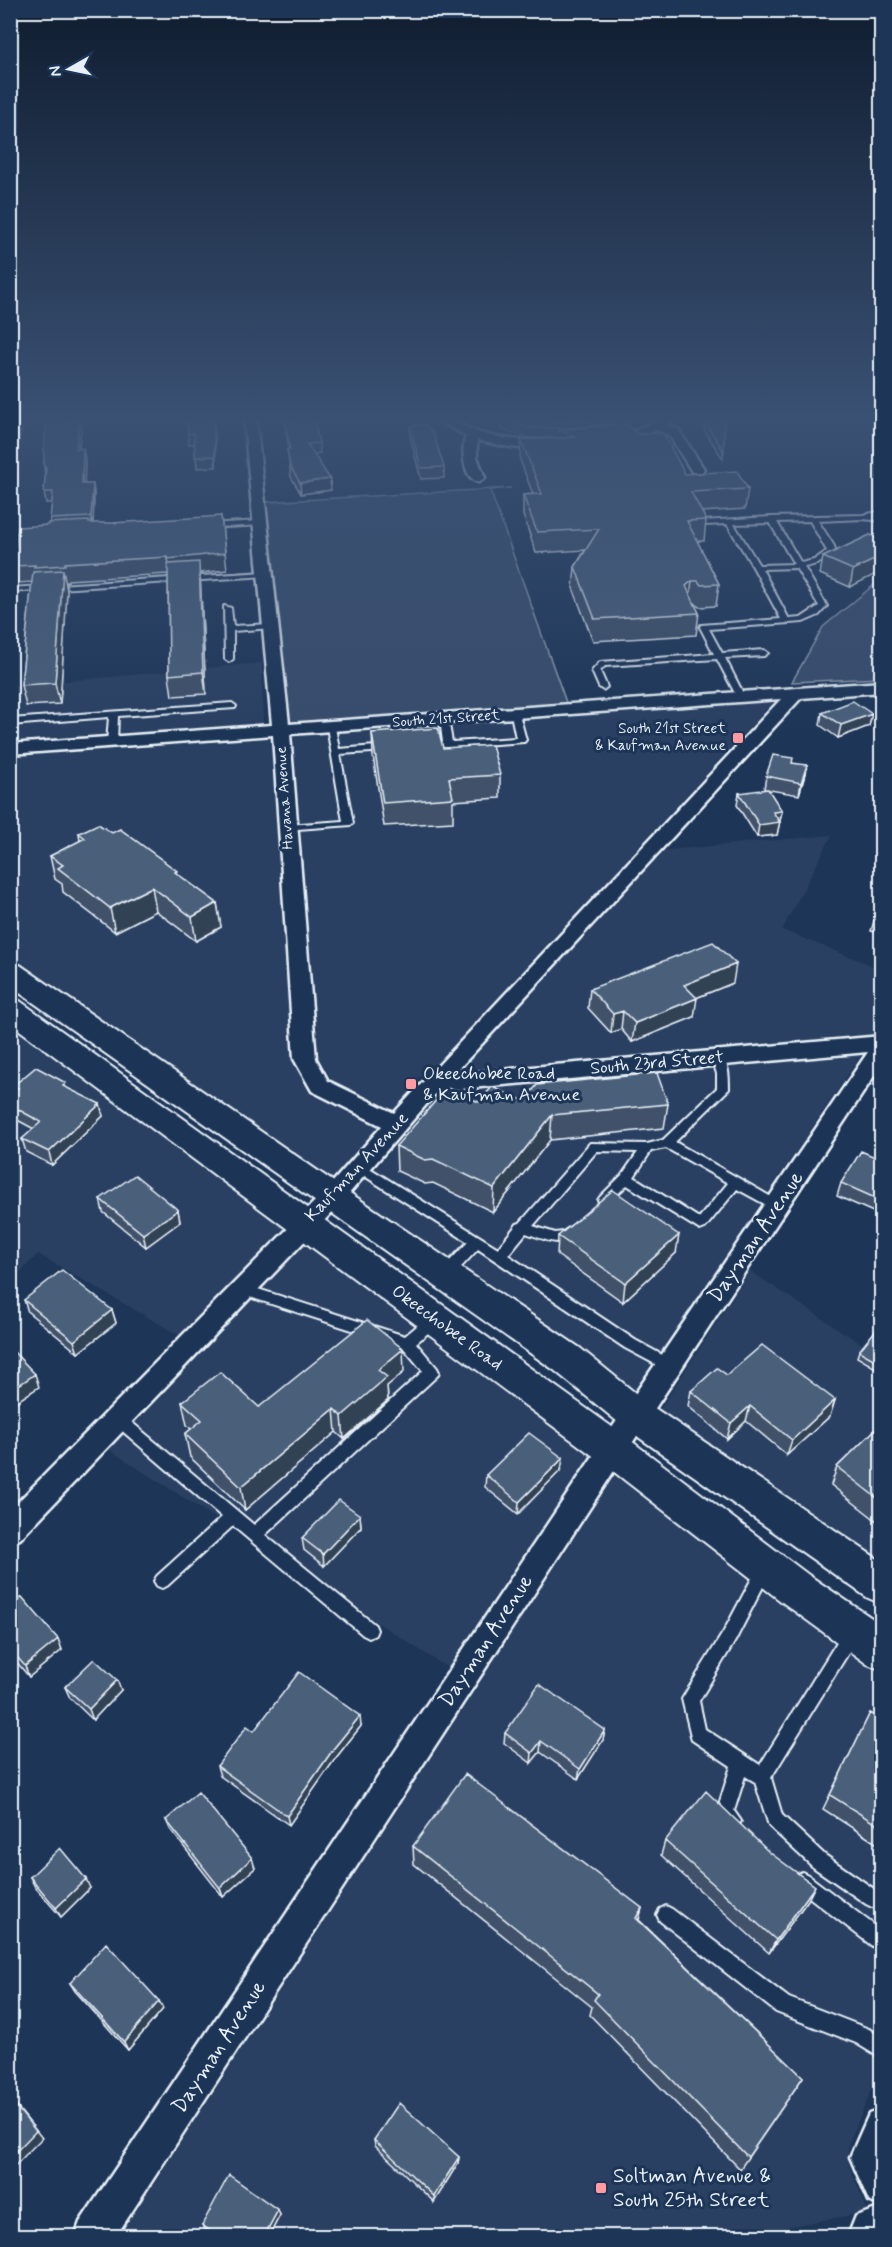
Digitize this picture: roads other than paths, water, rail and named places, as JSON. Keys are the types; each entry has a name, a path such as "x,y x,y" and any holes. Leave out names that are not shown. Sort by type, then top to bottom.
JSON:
{"main road":[{"path":"10,972 444,1276 567,1359 637,1416 882,1585"},
{"name":"Okeechobee Road","path":"10,1008 613,1449 765,1566 882,1650"},
{"path":"876,2236 882,2235"}],"street":[{"name":"Havana Avenue","path":"260,525 280,731 305,1059 320,1086 397,1124"},
{"name":"South 21st Street","path":"10,749 882,687"},
{"name":"Kaufman Avenue","path":"10,1530 332,1198 432,1084 796,693"},
{"name":"South 23rd Street","path":"432,1084 882,1042"},
{"name":"Dayman Avenue","path":"94,2236 613,1449 882,1047"},
{"path":"882,2127 869,2157 882,2188"}],"lane":[{"path":"194,527 229,525"},
{"path":"731,525 787,622"},
{"path":"741,697 702,624 803,620 823,606 775,525"},
{"path":"757,567 819,561 831,551 816,525"},
{"path":"10,537 43,535"},
{"path":"10,590 265,574"},
{"path":"227,608 229,659"},
{"path":"229,629 271,626"},
{"path":"603,687 596,671 603,663 764,653"},
{"path":"10,722 232,706"},
{"path":"112,742 114,714"},
{"path":"414,747 521,740 515,714"},
{"path":"444,719 448,744"},
{"path":"287,828 348,823 331,727"},
{"path":"336,752 403,747"},
{"path":"499,1256 594,1146 647,1148 667,1143 723,1089 723,1074 718,1058"},
{"path":"667,1143 776,1205"},
{"path":"596,1208 626,1178 647,1148"},
{"path":"359,1167 477,1241 630,1344 670,1366"},
{"path":"626,1178 700,1225 736,1182"},
{"path":"522,1227 555,1238 566,1237 581,1222"},
{"path":"444,1276 477,1241"},
{"path":"243,1289 407,1342 432,1372 254,1535"},
{"path":"407,1342 435,1319"},
{"path":"118,1419 369,1630"},
{"path":"162,1581 233,1516"},
{"path":"765,1566 743,1614 690,1699 698,1734 762,1777 775,1820 819,1860 872,1898 882,1897"},
{"path":"762,1777 854,1631"},
{"path":"741,1763 725,1814 748,1836"},
{"path":"788,1871 882,1943"},
{"path":"666,1915 783,2005 862,2036 882,2050"}],"place":[{"name":"South 21st Street & Kaufman Avenue","path":"738,738"},
{"name":"Okeechobee Road & Kaufman Avenue","path":"411,1084"},
{"name":"Soltman Avenue & South 25th Street","path":"601,2188"}]}
